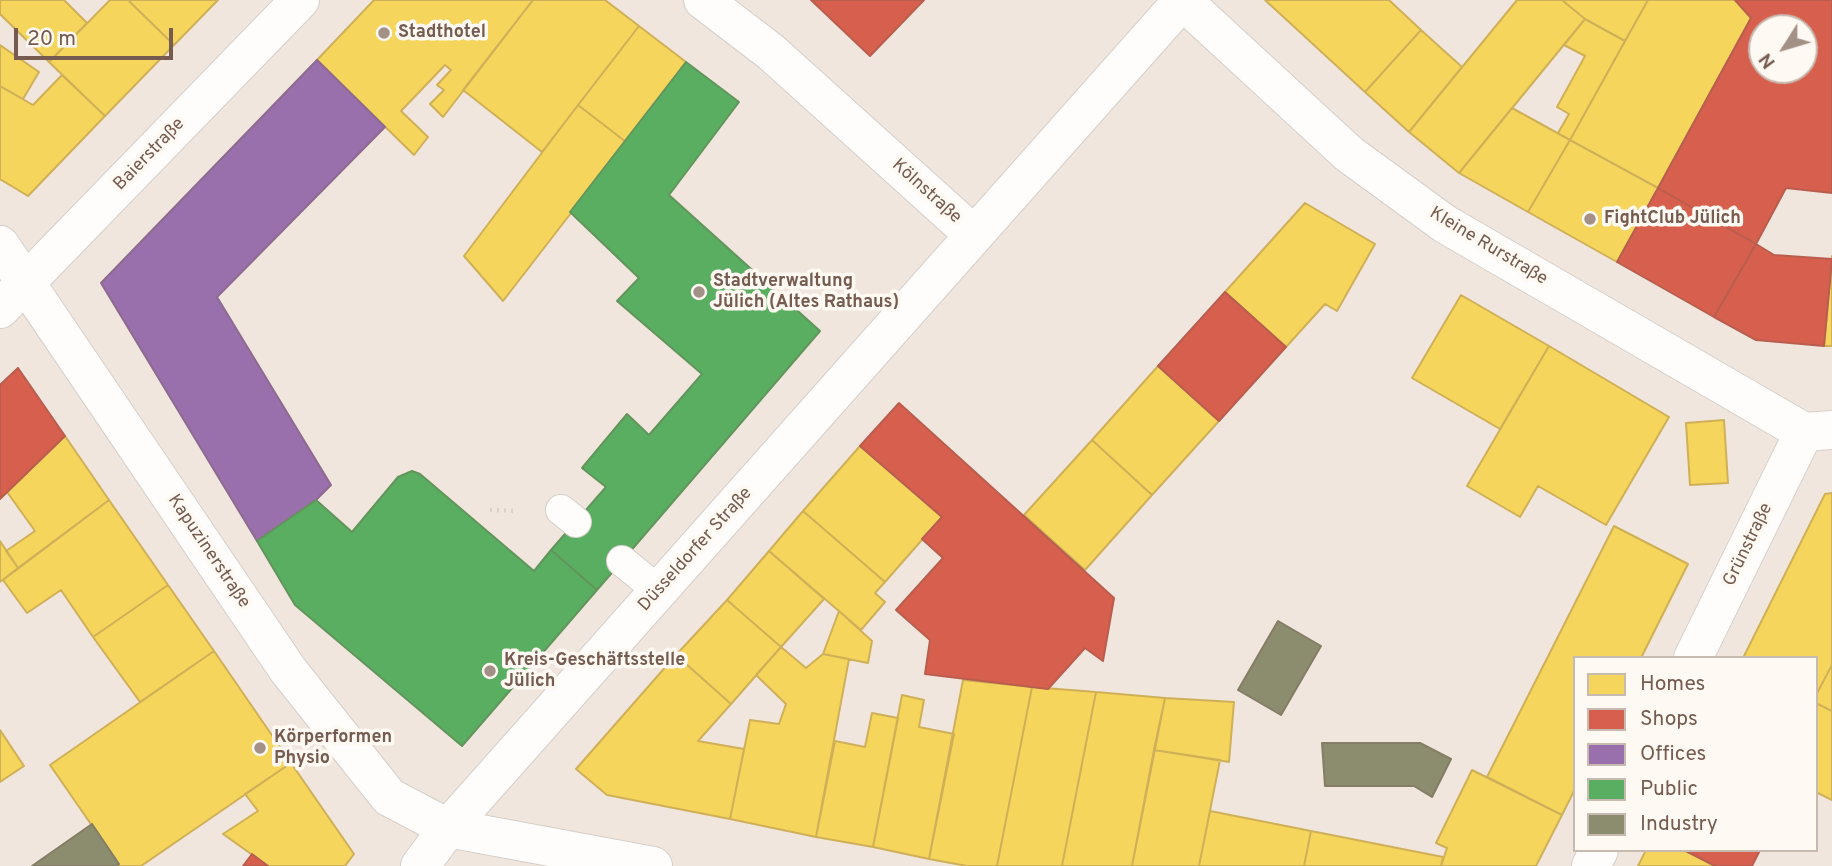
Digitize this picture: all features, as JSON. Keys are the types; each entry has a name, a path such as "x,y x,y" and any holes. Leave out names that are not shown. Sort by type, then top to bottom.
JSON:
{"street":[{"name":"Baierstraße","path":"12,297 300,0"},
{"name":"Kölnstraße","path":"703,0 771,52 974,235 1183,0"},
{"name":"Kleine Rurstraße","path":"1183,0 1349,154 1444,224 1818,431"},
{"name":"Düsseldorfer Straße","path":"420,866 448,828 974,235"},
{"name":"Kapuzinerstraße","path":"0,245 12,297 288,670 389,797 448,828 653,866"},
{"name":"Grünstraße","path":"1694,656 1818,431"}],"lane":[{"path":"621,561 659,591"}],"path":[{"path":"490,510 524,510"}],"shaded area":[{"path":"0,0 1832,0 1832,866 0,866"}],"building: Homes":[{"path":"0,0 64,0 87,23 49,62 0,14"},
{"path":"110,0 128,0 174,45 105,116 49,62"},
{"path":"128,0 218,0 174,45"},
{"path":"374,0 533,0 443,117 430,104 444,90 437,85 451,70 445,65 401,111 428,137 414,155 317,60"},
{"path":"533,0 605,0 639,26 542,152 463,90"},
{"path":"1265,0 1389,0 1421,30 1365,92"},
{"path":"1517,0 1562,0 1585,19 1459,173 1409,132"},
{"path":"1562,0 1648,0 1625,41 1585,19"},
{"path":"1648,0 1735,0 1748,15 1748,23 1658,188 1570,140"},
{"path":"1585,19 1625,41 1570,140 1558,133 1569,114 1557,107 1585,56 1564,45"},
{"path":"639,26 686,62 626,142 578,105"},
{"path":"1421,30 1462,67 1409,132 1365,92"},
{"path":"0,45 39,72 23,99 0,86"},
{"path":"62,75 105,116 28,196 0,179 0,86 33,105"},
{"path":"578,105 626,142 503,301 464,256"},
{"path":"1512,108 1570,140 1528,212 1459,173"},
{"path":"1570,140 1658,188 1617,262 1528,212"},
{"path":"1305,203 1375,244 1337,311 1325,304 1286,347 1225,292"},
{"path":"1832,256 1832,346 1824,346"},
{"path":"1461,295 1549,346 1500,429 1412,378"},
{"path":"1549,346 1669,417 1606,525 1538,486 1520,517 1467,486"},
{"path":"1158,366 1219,421 1152,495 1092,440"},
{"path":"1724,420 1728,483 1690,485 1686,423"},
{"path":"65,436 109,500 18,568 6,551 35,531 7,492"},
{"path":"1092,440 1152,495 1085,570 1024,515"},
{"path":"860,446 942,517 885,582 803,511"},
{"path":"1832,493 1832,665 1818,691 1818,656 1744,656 1825,494"},
{"path":"109,500 168,585 93,637 61,590 27,613 3,580"},
{"path":"803,511 885,582 875,593 885,602 861,630 769,551"},
{"path":"1614,526 1688,564 1642,656 1573,656 1573,793 1562,815 1487,777"},
{"path":"0,541 18,568 0,582"},
{"path":"769,551 824,599 781,647 727,600"},
{"path":"168,585 214,651 140,702 93,637"},
{"path":"727,600 781,647 731,704 676,655"},
{"path":"839,611 872,641 868,663 823,654"},
{"path":"781,647 806,668 823,654 849,659 816,837 730,819 750,720 779,724 786,704 756,675"},
{"path":"214,651 291,763 141,866 120,866 50,765"},
{"path":"676,655 731,704 698,741 744,749 730,819 607,795 576,769"},
{"path":"1832,665 1832,711 1818,704 1818,691"},
{"path":"963,680 1032,687 997,866 967,866 929,859"},
{"path":"1032,687 1096,692 1062,866 997,866"},
{"path":"1096,692 1165,698 1132,866 1062,866"},
{"path":"902,695 924,700 919,727 954,734 929,859 873,847"},
{"path":"1165,698 1234,702 1229,762 1154,750"},
{"path":"1818,704 1832,711 1832,800 1818,793"},
{"path":"872,713 898,718 873,847 816,837 835,741 865,747"},
{"path":"0,730 24,766 0,782"},
{"path":"1154,750 1220,760 1199,866 1132,866"},
{"path":"291,763 354,854 345,866 268,866 223,834 258,811 245,794"},
{"path":"1472,770 1562,815 1536,866 1441,866 1447,848 1436,843"},
{"path":"1210,811 1311,831 1304,866 1199,866"},
{"path":"1311,831 1443,857 1441,866 1304,866"},
{"path":"1645,852 1688,852 1715,866 1638,866"}],"building: Shops":[{"path":"811,0 924,0 870,56"},
{"path":"1735,0 1832,0 1832,193 1786,188 1756,244 1658,188 1748,23 1748,84 1818,84 1818,14 1748,15"},
{"path":"1658,188 1756,244 1714,317 1617,262"},
{"path":"1756,244 1774,255 1832,259 1824,346 1756,340 1714,317"},
{"path":"1225,292 1286,347 1219,421 1158,366"},
{"path":"18,368 65,436 0,499 0,385"},
{"path":"899,403 1114,598 1103,661 1085,648 1048,689 925,674 930,640 896,610 943,558 922,539 942,517 860,446"},
{"path":"1688,852 1759,852 1752,866 1715,866"},
{"path":"252,854 268,866 243,866"}],"building: Offices":[{"path":"317,60 385,127 217,297 331,485 316,500 257,541 101,283"}],"building: Public":[{"path":"686,62 739,102 669,195 820,331 597,590 551,550 606,487 582,468 627,414 649,435 702,374 617,301 639,278 570,212"},
{"path":"412,471 420,474 534,571 551,550 597,590 462,746 295,605 257,541 316,500 352,532 398,477"}],"building: Industry":[{"path":"1278,621 1321,646 1281,715 1238,690"},
{"path":"1322,743 1420,743 1451,759 1432,797 1414,786 1325,786"},
{"path":"92,824 119,864 117,866 32,866"}],"place":[{"name":"Stadthotel","path":"384,33"},
{"name":"FightClub Jülich","path":"1590,219"},
{"name":"Stadtverwaltung Jülich (Altes Rathaus)","path":"699,292"},
{"name":"Kreis-Geschäftsstelle Jülich","path":"490,671"},
{"name":"Körperformen Physio","path":"260,748"}]}
